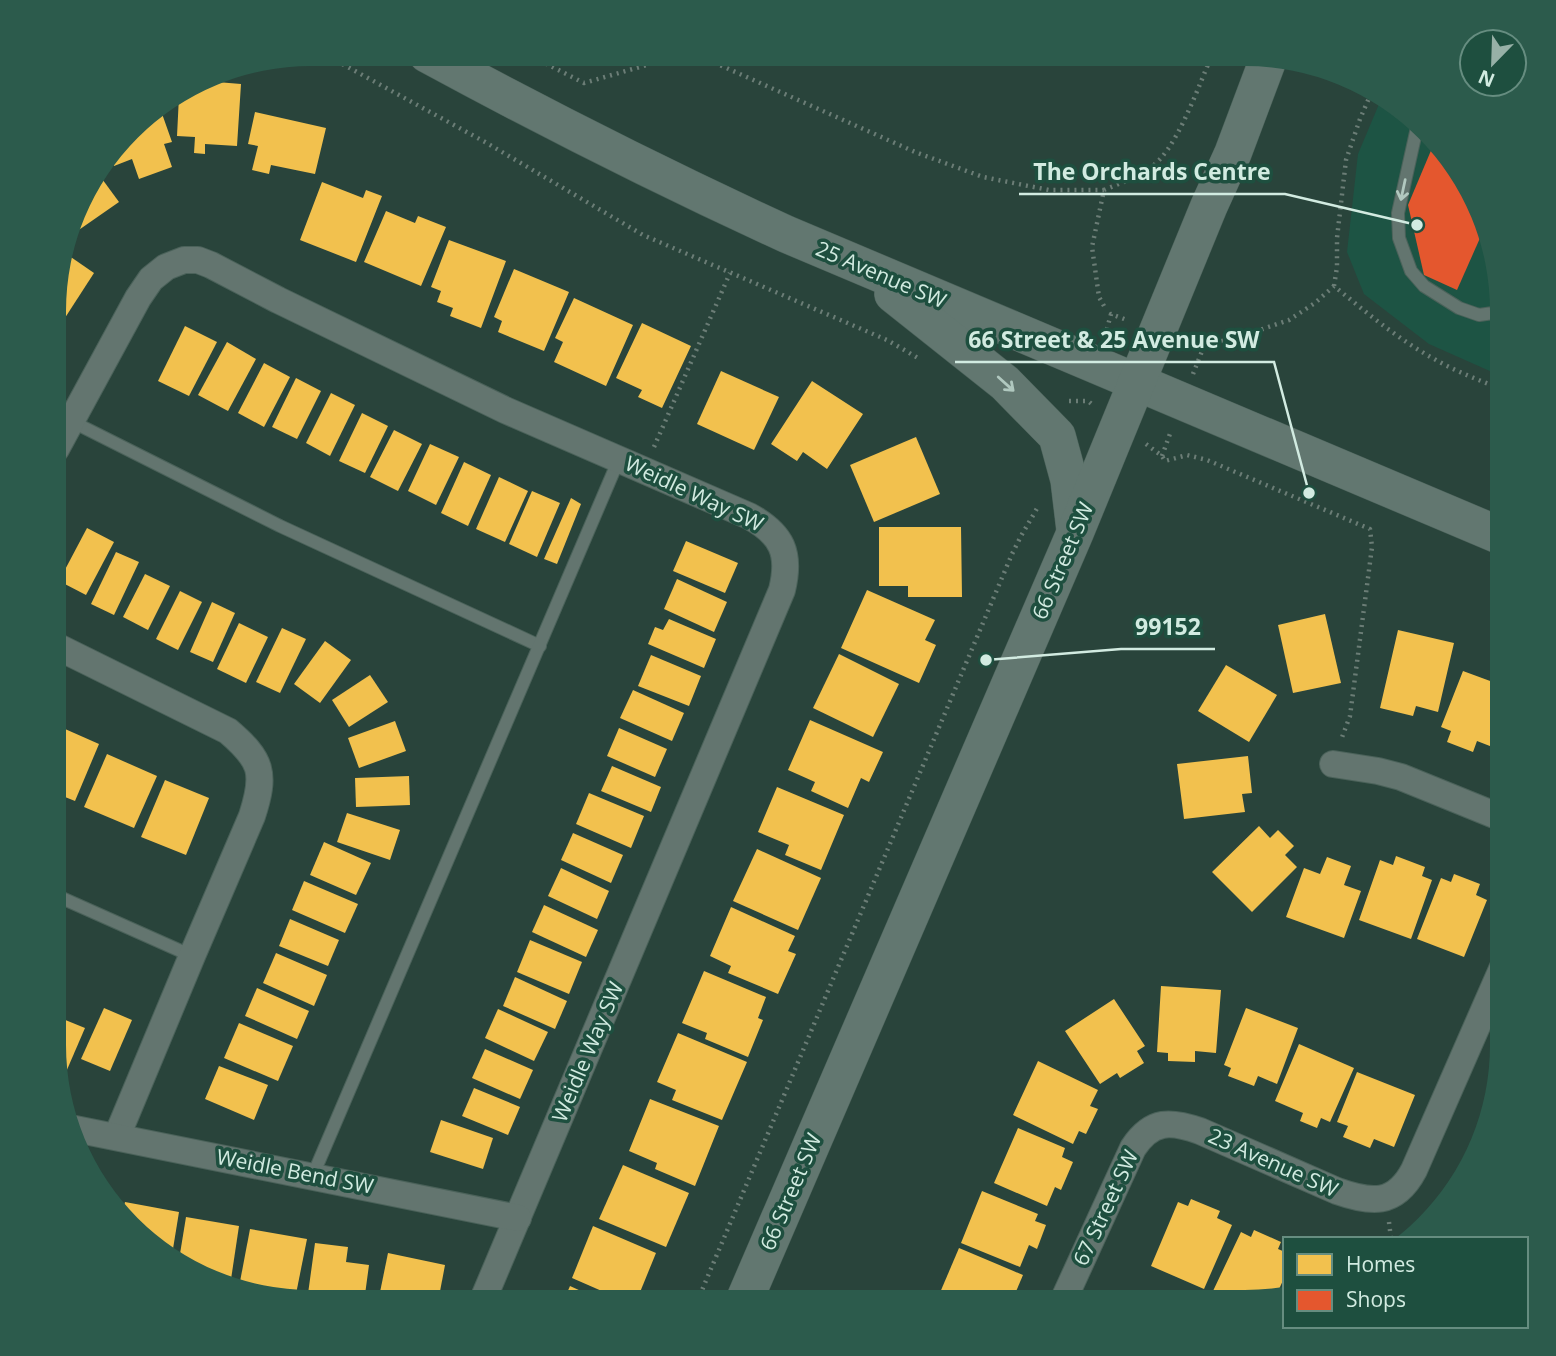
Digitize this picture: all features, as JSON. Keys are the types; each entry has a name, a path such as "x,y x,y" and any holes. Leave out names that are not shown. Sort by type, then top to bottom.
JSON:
{"main road":[{"name":"25 Avenue SW","path":"450,66 673,182 856,265 1489,531"},
{"name":"66 Street SW","path":"749,1290 1075,533 1233,153 1265,68"},
{"name":"66 Street SW","path":"1233,153 1288,70"},
{"path":"856,265 1005,383 1057,436 1069,480 1075,533"},
{"name":"66 Street SW","path":"772,1290 821,1121"}],"street":[{"name":"Weidle Way SW","path":"66,430 151,279 166,267 184,260 198,260 505,410 750,516 767,526 780,542 786,575 782,590 487,1290"},
{"path":"66,651 228,731 255,758 260,774 259,795 252,816 117,1136"},
{"path":"1333,764 1401,777 1490,813"},
{"name":"23 Avenue SW","path":"1161,1124 1184,1125 1200,1131 1356,1198 1386,1199 1408,1181 1414,1170 1490,997"},
{"name":"67 Street SW","path":"1068,1289 1133,1148 1139,1139 1161,1124"},
{"name":"Weidle Bend SW","path":"81,1130 519,1218"}],"lane":[{"path":"1415,136 1398,213 1399,238 1411,271 1424,286 1459,308 1479,315 1489,314"},
{"path":"71,421 280,526 540,646"},
{"path":"313,1175 619,459"},
{"path":"67,900 192,956"}],"path":[{"path":"346,66 485,142 643,235 887,340 921,360"},
{"path":"551,66 584,83 642,66"},
{"path":"723,66 915,152 983,177 1049,190 1104,190 1136,177 1160,160 1177,134 1207,67"},
{"path":"1204,346 1289,320 1315,303 1334,286 1346,160 1368,101"},
{"path":"1104,190 1092,247 1098,297 1104,306"},
{"path":"645,471 730,273"},
{"path":"1334,286 1382,327 1419,351 1489,385"},
{"path":"1162,456 1164,461 1187,456 1207,460 1370,529 1371,547 1350,716 1333,764"},
{"path":"702,1290 1013,554 1041,501"}],"shaded area":[{"path":"1378,106 1418,138 1448,175 1471,217 1485,263 1489,295 1489,371 1429,344 1364,294 1347,252 1358,154"}],"building: Homes":[{"path":"241,84 237,146 205,144 205,154 194,153 195,137 177,136 179,106 217,85"},
{"path":"255,112 326,128 315,174 271,165 269,174 252,170 258,146 248,144"},
{"path":"163,117 172,142 164,144 172,167 139,179 132,159 114,166 138,138"},
{"path":"104,182 119,202 80,229"},
{"path":"322,182 363,198 366,190 382,196 356,262 300,240"},
{"path":"386,211 415,223 418,216 446,227 421,286 364,262"},
{"path":"449,240 506,261 481,328 450,316 453,308 437,302 441,291 431,287"},
{"path":"73,258 94,273 66,316"},
{"path":"514,269 569,292 544,351 498,332 502,321 494,317"},
{"path":"574,298 633,325 606,386 554,362 563,342 555,338"},
{"path":"642,323 691,346 662,408 638,397 642,390 616,378"},
{"path":"185,326 217,342 189,396 158,381"},
{"path":"227,342 256,359 228,411 198,395"},
{"path":"264,363 290,377 264,427 238,413"},
{"path":"721,371 779,397 754,450 697,424"},
{"path":"296,378 321,391 297,439 272,427"},
{"path":"812,381 863,414 827,469 803,452 797,461 771,444"},
{"path":"331,393 355,405 330,456 306,443"},
{"path":"362,413 388,426 365,473 339,461"},
{"path":"394,430 422,444 398,491 370,477"},
{"path":"916,437 940,494 874,522 850,465"},
{"path":"430,444 459,457 436,505 408,491"},
{"path":"464,462 491,475 468,526 441,513"},
{"path":"499,477 528,491 505,542 476,529"},
{"path":"532,491 560,503 537,557 509,544"},
{"path":"571,498 581,504 557,564 544,559"},
{"path":"879,527 961,527 962,597 908,597 908,586 879,586"},
{"path":"87,528 114,542 86,595 66,585 66,567"},
{"path":"686,541 738,563 725,593 673,571"},
{"path":"116,552 139,562 114,615 91,604"},
{"path":"145,574 170,586 148,630 123,617"},
{"path":"677,579 727,602 714,632 664,609"},
{"path":"867,590 935,620 925,640 936,645 919,683 841,648"},
{"path":"180,591 202,602 178,650 156,639"},
{"path":"212,602 235,613 213,662 190,652"},
{"path":"1325,614 1341,683 1293,693 1278,625"},
{"path":"669,619 716,639 704,668 648,644 655,627 663,630"},
{"path":"239,623 268,637 246,683 217,669"},
{"path":"282,628 306,639 280,693 256,682"},
{"path":"1398,630 1454,643 1438,712 1416,706 1413,716 1380,708"},
{"path":"325,641 351,660 320,703 294,684"},
{"path":"839,654 899,684 873,737 813,708"},
{"path":"651,655 701,676 689,706 638,686"},
{"path":"1226,665 1277,695 1249,742 1198,711"},
{"path":"1463,671 1490,681 1490,746 1477,741 1473,752 1447,742 1451,731 1441,727"},
{"path":"370,675 388,702 349,727 332,700"},
{"path":"633,690 684,713 672,741 620,718"},
{"path":"810,720 883,752 869,782 861,778 848,808 811,791 815,782 788,770"},
{"path":"395,721 406,751 359,768 348,738"},
{"path":"619,728 667,749 655,777 607,756"},
{"path":"67,730 99,744 75,801 67,798"},
{"path":"107,754 157,776 134,828 84,807"},
{"path":"1248,756 1252,793 1242,794 1245,812 1184,819 1177,764"},
{"path":"612,766 661,787 651,812 601,791"},
{"path":"409,776 410,805 356,807 355,778"},
{"path":"165,780 209,798 186,855 141,837"},
{"path":"777,787 844,815 821,870 785,855 789,845 758,832"},
{"path":"589,793 644,816 631,848 576,824"},
{"path":"347,813 400,830 390,860 337,842"},
{"path":"1259,826 1270,838 1278,830 1294,846 1285,855 1297,867 1252,912 1212,872"},
{"path":"573,833 623,855 611,883 561,860"},
{"path":"324,842 371,863 356,895 310,875"},
{"path":"757,849 821,878 798,930 733,901"},
{"path":"1396,856 1425,867 1422,876 1432,880 1411,939 1359,920 1380,860 1393,865"},
{"path":"1327,857 1351,866 1344,885 1361,891 1344,938 1286,917 1304,868 1320,874"},
{"path":"561,868 609,891 597,919 548,896"},
{"path":"1454,874 1480,884 1476,895 1487,900 1464,957 1417,939 1441,878 1451,882"},
{"path":"304,881 358,904 345,933 292,910"},
{"path":"544,905 598,930 586,957 532,932"},
{"path":"731,907 795,936 788,951 796,954 778,994 728,973 731,966 710,956"},
{"path":"290,919 339,940 328,966 279,946"},
{"path":"530,940 582,962 569,994 517,972"},
{"path":"276,953 327,975 314,1006 263,983"},
{"path":"704,971 766,997 758,1018 763,1020 748,1057 705,1039 707,1033 682,1023"},
{"path":"515,977 567,1001 555,1029 503,1006"},
{"path":"1161,986 1221,990 1216,1053 1195,1051 1195,1062 1168,1061 1168,1053 1157,1052"},
{"path":"257,988 309,1011 297,1039 245,1016"},
{"path":"1114,999 1145,1046 1137,1051 1144,1063 1120,1078 1117,1073 1100,1084 1065,1031"},
{"path":"104,1008 132,1020 110,1071 81,1059"},
{"path":"1246,1008 1298,1028 1277,1084 1258,1076 1254,1086 1228,1076 1231,1068 1224,1065"},
{"path":"498,1009 548,1032 534,1061 485,1038"},
{"path":"67,1021 85,1028 68,1068"},
{"path":"239,1023 293,1046 278,1081 224,1058"},
{"path":"678,1033 747,1062 722,1120 672,1100 676,1090 657,1082"},
{"path":"1299,1044 1354,1068 1330,1122 1321,1118 1317,1128 1300,1121 1303,1113 1275,1101"},
{"path":"485,1049 533,1070 520,1099 472,1078"},
{"path":"1038,1061 1098,1090 1090,1106 1098,1109 1086,1134 1079,1131 1073,1144 1013,1115"},
{"path":"219,1066 268,1085 254,1120 205,1099"},
{"path":"1357,1072 1415,1095 1394,1147 1374,1139 1370,1148 1343,1137 1348,1126 1337,1122"},
{"path":"474,1088 520,1107 508,1135 462,1116"},
{"path":"650,1099 719,1126 695,1186 655,1169 657,1163 629,1151"},
{"path":"441,1120 493,1138 483,1169 430,1152"},
{"path":"1018,1128 1065,1148 1062,1157 1073,1162 1061,1190 1055,1187 1047,1206 994,1183"},
{"path":"623,1165 689,1193 666,1247 599,1219"},
{"path":"982,1191 1038,1214 1035,1221 1046,1225 1037,1249 1029,1245 1020,1267 961,1243"},
{"path":"1191,1199 1220,1211 1217,1218 1232,1225 1204,1289 1151,1266 1178,1202 1188,1206"},
{"path":"125,1203 179,1212 173,1247 150,1229"},
{"path":"186,1217 239,1226 232,1276 180,1251"},
{"path":"593,1226 656,1253 641,1290 599,1290 572,1278"},
{"path":"250,1229 307,1239 297,1289 263,1285 241,1279"},
{"path":"1254,1230 1281,1242 1278,1249 1283,1251 1283,1280 1280,1287 1214,1289 1241,1232 1251,1237"},
{"path":"315,1243 348,1247 346,1262 369,1265 366,1290 309,1290"},
{"path":"959,1248 1023,1275 1017,1289 941,1289"},
{"path":"388,1253 445,1265 440,1290 380,1290"}],"building: Shops":[{"path":"1430,152 1464,203 1479,241 1457,290 1424,275 1408,205"}],"place":[{"name":"The Orchards Centre","path":"1417,225"},
{"name":"66 Street & 25 Avenue SW","path":"1309,493"},
{"name":"99152","path":"986,660"}]}
